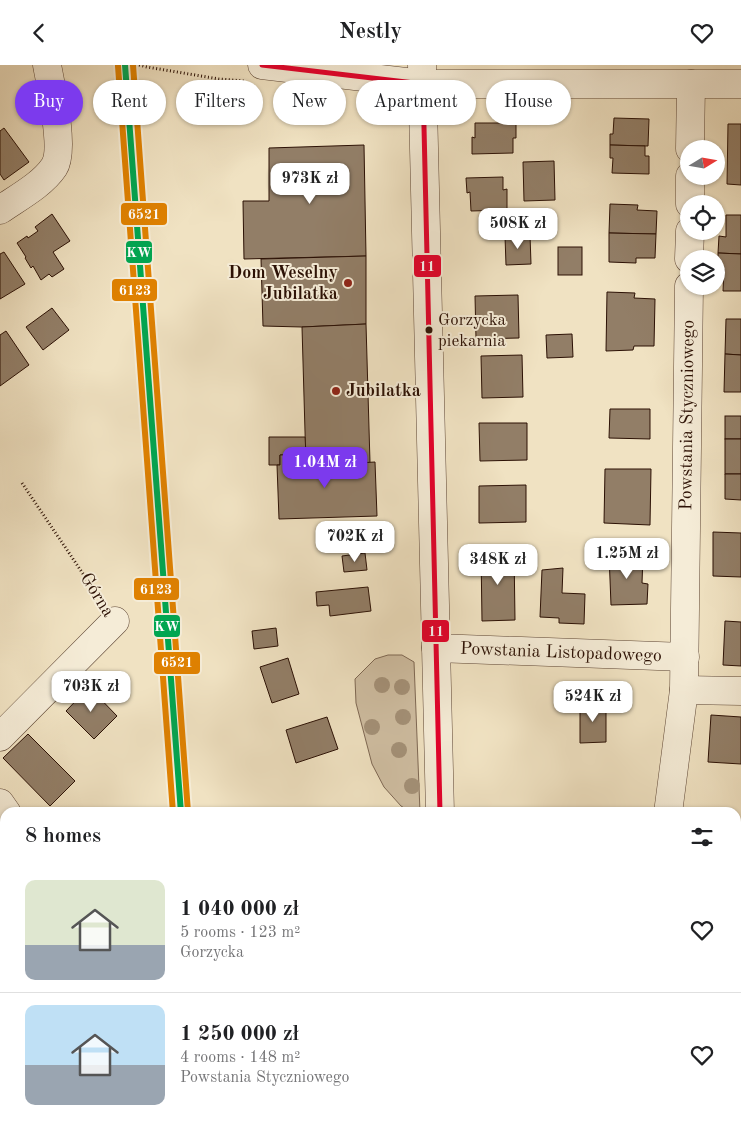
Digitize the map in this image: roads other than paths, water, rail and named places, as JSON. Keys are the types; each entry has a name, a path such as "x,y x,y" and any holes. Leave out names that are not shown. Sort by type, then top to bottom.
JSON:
{"street":[{"path":"0,210 36,186 55,166 58,152 58,133 47,65"},
{"path":"262,65 422,74 618,75 691,84 741,84"},
{"path":"422,74 440,807"},
{"path":"690,140 691,84"},
{"name":"Powstania Styczniowego","path":"669,807 684,690 689,295"},
{"name":"Górna","path":"0,737 115,621"},
{"name":"Powstania Listopadowego","path":"436,648 685,657"},
{"path":"684,690 741,691"}],"place":[{"name":"Dom Weselny Jubilatka","path":"348,283"},
{"name":"Gorzycka piekarnia","path":"429,330"},
{"name":"Jubilatka","path":"336,391"}]}
